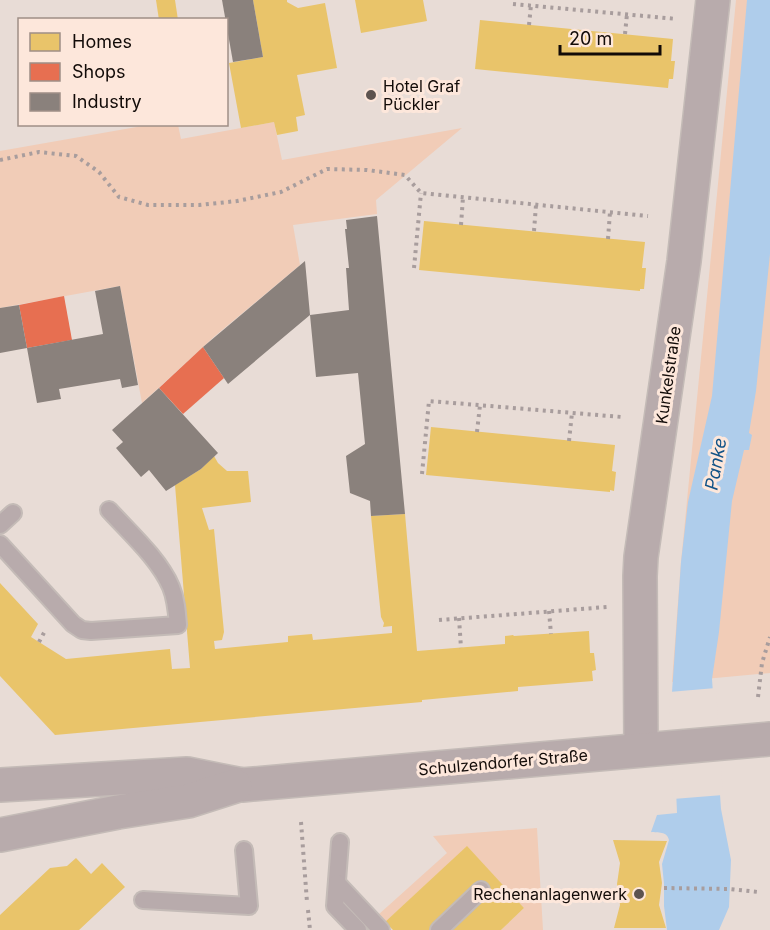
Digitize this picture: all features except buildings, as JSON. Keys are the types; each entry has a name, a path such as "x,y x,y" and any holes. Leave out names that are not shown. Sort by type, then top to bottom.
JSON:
{"street":[{"name":"Kunkelstraße","path":"653,749 640,576 641,557 684,261 713,0"},
{"name":"Schulzendorfer Straße","path":"0,835 188,801 237,785 770,739"},
{"name":"Schulzendorfer Straße","path":"0,786 187,774 237,785"}],"lane":[{"path":"0,544 73,624 82,630 105,631 178,625 171,589 163,572 109,510"},
{"path":"0,525 13,513"},
{"path":"340,842 335,906 358,930"},
{"path":"143,900 249,906 244,850"},
{"path":"337,883 381,930"},
{"path":"439,930 481,890"}],"path":[{"path":"566,9 567,0"},
{"path":"513,4 687,20"},
{"path":"528,25 531,5"},
{"path":"625,34 627,14"},
{"path":"0,160 39,153 76,156 99,172 119,197 148,205 199,205 237,201 281,192 327,169 367,170 405,176 421,193 648,216"},
{"path":"414,268 421,193"},
{"path":"460,225 463,197"},
{"path":"534,231 536,205"},
{"path":"608,239 610,212"},
{"path":"422,474 429,400 622,417"},
{"path":"477,432 480,405"},
{"path":"569,441 572,413"},
{"path":"439,620 614,606"},
{"path":"549,611 551,634"},
{"path":"459,618 461,648"},
{"path":"39,642 47,626"},
{"path":"758,697 762,663 770,637"},
{"path":"301,822 310,930"},
{"path":"664,888 758,892"}],"shaded area":[{"path":"736,0 770,0 770,673 672,682 681,562"},
{"path":"274,122 282,160 462,128 376,200 377,214 293,225 300,265 215,336 142,403 120,286 0,308 0,151 142,126 178,126 181,139"},
{"path":"537,828 543,930 501,930 524,908 467,847 385,922 378,915 447,853 433,836"}],"water":[{"name":"Panke","path":"747,0 770,0 770,254 756,391 749,433 752,435 749,450 744,450 732,501 712,679 721,809 731,860 729,907 719,930 667,930 662,864 669,840 664,834 651,832 657,815 677,813 672,692 681,562 688,502 712,396"}],"pier":[{"path":"716,688 723,795 673,799 669,692"}],"place":[{"name":"Hotel Graf Pückler","path":"371,95"},
{"name":"Rechenanlagenwerk","path":"639,894"}]}
